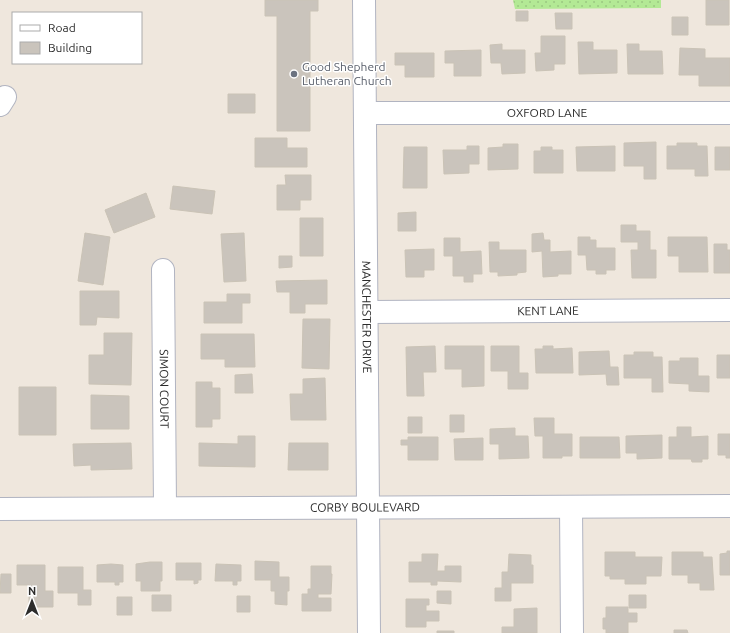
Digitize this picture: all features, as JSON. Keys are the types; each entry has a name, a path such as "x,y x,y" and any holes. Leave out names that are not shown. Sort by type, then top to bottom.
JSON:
{"street":[{"name":"MANCHESTER DRIVE","path":"364,0 369,633"},
{"name":"OXFORD LANE","path":"365,113 730,113"},
{"name":"SIMON COURT","path":"163,270 165,507"},
{"name":"KENT LANE","path":"367,312 730,310"},
{"name":"CORBY BOULEVARD","path":"0,509 165,507 730,506"},
{"path":"571,507 572,633"}],"green space":[{"path":"513,0 661,0 661,8 515,9"}],"building":[{"name":"Good Shepherd Lutheran Church","path":"265,0 318,0 318,11 310,11 310,131 277,131 277,16 265,16"},
{"path":"706,0 729,0 729,25 706,25"},
{"path":"516,11 528,11 528,21 516,21"},
{"path":"555,13 572,13 572,29 556,29"},
{"path":"672,17 688,17 688,35 672,35"},
{"path":"541,36 565,36 565,64 554,64 554,70 536,71 535,53 541,53"},
{"path":"578,42 593,42 593,50 617,50 617,73 579,74"},
{"path":"502,44 502,50 525,50 525,73 502,74 501,63 491,63 490,45"},
{"path":"627,44 639,44 639,51 662,51 663,74 628,74"},
{"path":"680,48 705,49 705,58 730,58 730,86 699,86 699,75 679,75"},
{"path":"481,50 481,76 454,76 454,63 445,63 445,51"},
{"path":"395,53 434,53 434,77 405,77 405,65 395,65"},
{"path":"228,94 255,94 255,113 228,113"},
{"path":"255,138 287,138 287,148 307,148 307,167 255,167"},
{"path":"656,142 656,179 644,179 644,166 624,166 624,143"},
{"path":"677,143 697,143 697,146 707,146 708,176 695,176 695,169 667,169 667,146 677,146"},
{"path":"503,144 518,144 518,169 488,170 488,148 503,147"},
{"path":"467,146 479,146 479,164 469,164 469,173 444,174 443,150 467,150"},
{"path":"615,146 615,171 577,171 576,147"},
{"path":"404,147 427,147 427,188 403,188"},
{"path":"541,147 552,147 552,150 563,150 563,173 534,173 534,151 541,151"},
{"path":"715,147 730,147 730,170 715,170"},
{"path":"285,175 311,175 311,200 300,200 300,210 277,210 277,185 286,185"},
{"path":"173,186 215,191 212,214 170,209"},
{"path":"146,193 155,217 114,233 105,210"},
{"path":"416,212 416,231 398,231 398,213"},
{"path":"300,218 323,218 323,256 300,256"},
{"path":"621,225 636,225 636,231 650,231 650,250 656,250 656,278 632,278 631,250 638,250 638,242 621,242"},
{"path":"85,233 110,237 103,285 78,281"},
{"path":"244,233 246,281 224,282 221,234"},
{"path":"543,233 544,240 550,240 550,252 571,251 571,274 558,274 558,276 543,277 542,251 532,252 532,234"},
{"path":"578,237 590,237 590,240 596,240 596,248 615,248 615,270 606,270 606,274 596,274 596,270 587,270 586,255 578,255"},
{"path":"668,237 707,237 708,272 679,272 679,256 668,256"},
{"path":"444,238 460,238 460,252 481,251 482,274 473,274 473,282 464,282 464,276 453,276 453,256 444,256"},
{"path":"489,242 499,242 499,250 526,250 526,272 517,273 517,275 498,276 498,272 490,272"},
{"path":"714,244 727,244 727,250 730,250 730,273 714,273"},
{"path":"434,249 434,270 424,270 424,277 406,277 405,250"},
{"path":"279,256 292,256 292,267 279,268"},
{"path":"327,280 327,304 305,304 305,313 290,313 290,292 277,292 276,281"},
{"path":"80,291 119,291 119,318 97,317 96,325 80,325"},
{"path":"227,294 250,294 250,303 242,303 242,323 204,323 204,302 227,302"},
{"path":"303,319 330,319 329,369 302,368"},
{"path":"104,333 132,333 131,385 89,384 89,355 104,355"},
{"path":"201,334 254,334 255,367 225,367 225,359 201,359"},
{"path":"435,346 436,372 423,372 424,396 407,396 406,347"},
{"path":"445,346 484,346 484,386 462,387 462,369 445,369"},
{"path":"491,346 519,346 519,373 528,373 528,389 508,389 508,371 491,371"},
{"path":"543,346 553,346 553,349 572,348 573,373 536,373 535,349 543,349"},
{"path":"609,351 610,367 618,367 619,385 607,385 606,374 579,375 579,352"},
{"path":"634,352 653,352 653,357 662,357 663,392 652,392 652,378 624,378 624,355 634,355"},
{"path":"717,355 730,355 730,378 717,378"},
{"path":"680,358 698,358 698,376 709,376 709,392 689,391 689,384 669,383 669,361 680,361"},
{"path":"252,374 253,393 235,393 235,375"},
{"path":"325,378 326,420 291,420 290,394 303,394 303,379"},
{"path":"196,382 212,382 212,388 220,388 220,419 212,419 212,427 196,427"},
{"path":"19,387 56,387 56,435 19,435"},
{"path":"91,395 129,396 129,429 91,429"},
{"path":"450,415 464,415 464,432 450,432"},
{"path":"408,417 422,417 422,433 408,433"},
{"path":"534,418 554,418 554,434 572,434 572,456 562,456 562,458 543,458 543,436 535,436"},
{"path":"677,427 691,427 691,437 708,436 708,459 702,459 702,462 692,462 691,459 669,459 669,437 677,437"},
{"path":"515,428 515,436 528,436 529,458 499,459 499,444 490,444 490,429"},
{"path":"718,434 730,434 730,458 726,458 726,455 718,455"},
{"path":"662,435 662,458 637,459 637,453 626,453 626,436"},
{"path":"238,436 255,436 255,467 199,466 199,443 238,444"},
{"path":"408,437 438,437 438,460 408,460 408,445 401,445 401,440 408,440"},
{"path":"580,437 619,437 620,458 580,458"},
{"path":"483,438 483,460 455,460 454,439"},
{"path":"131,443 132,469 91,470 91,465 74,466 73,444"},
{"path":"289,443 328,443 328,470 288,470"},
{"path":"727,551 730,551 730,575 720,575 720,554 727,553"},
{"path":"605,552 635,552 635,557 662,557 661,576 646,576 646,584 625,584 625,579 610,579 610,576 605,576"},
{"path":"672,552 703,552 703,557 712,557 714,590 700,590 700,583 688,583 688,575 672,575"},
{"path":"422,554 438,554 437,571 445,571 445,566 461,566 461,582 437,581 437,585 431,585 431,582 409,582 409,562 422,562"},
{"path":"509,554 531,555 531,565 533,565 533,583 511,583 511,601 495,601 495,588 502,588 502,572 508,572"},
{"path":"255,561 279,562 279,577 289,577 287,605 275,604 275,591 271,591 271,580 255,580"},
{"path":"162,562 162,581 160,581 160,591 141,591 141,581 136,581 136,564"},
{"path":"176,563 201,563 201,580 198,580 198,583 194,584 194,580 176,580"},
{"path":"216,564 241,565 241,581 237,581 237,585 233,585 233,581 215,581"},
{"path":"17,565 45,565 45,591 53,591 53,607 29,607 29,585 17,585"},
{"path":"97,565 123,565 123,582 119,582 119,585 115,585 115,582 97,582"},
{"path":"311,566 331,566 331,594 318,594 318,598 331,598 331,611 302,611 302,594 308,594 308,589 311,589"},
{"path":"58,567 83,567 83,590 91,590 91,605 78,605 78,593 58,593"},
{"path":"1,574 11,574 11,593 0,593"},
{"path":"437,591 451,591 451,604 437,603"},
{"path":"152,595 171,595 171,611 152,611"},
{"path":"629,595 646,595 646,608 629,608"},
{"path":"237,596 250,596 250,612 237,612"},
{"path":"117,597 132,597 132,615 117,615"},
{"path":"406,599 429,599 429,605 426,605 426,611 439,611 439,621 426,621 426,627 406,627"},
{"path":"606,607 628,607 628,613 637,613 637,622 628,622 628,633 606,633 606,629 603,629 603,618 606,618"},
{"path":"537,608 537,633 502,633 502,627 514,627 514,609"},
{"path":"674,630 687,630 688,633 674,633"},
{"path":"437,631 454,631 454,633 437,633"}],"place":[{"name":"Good Shepherd Lutheran Church","path":"294,74"}]}
